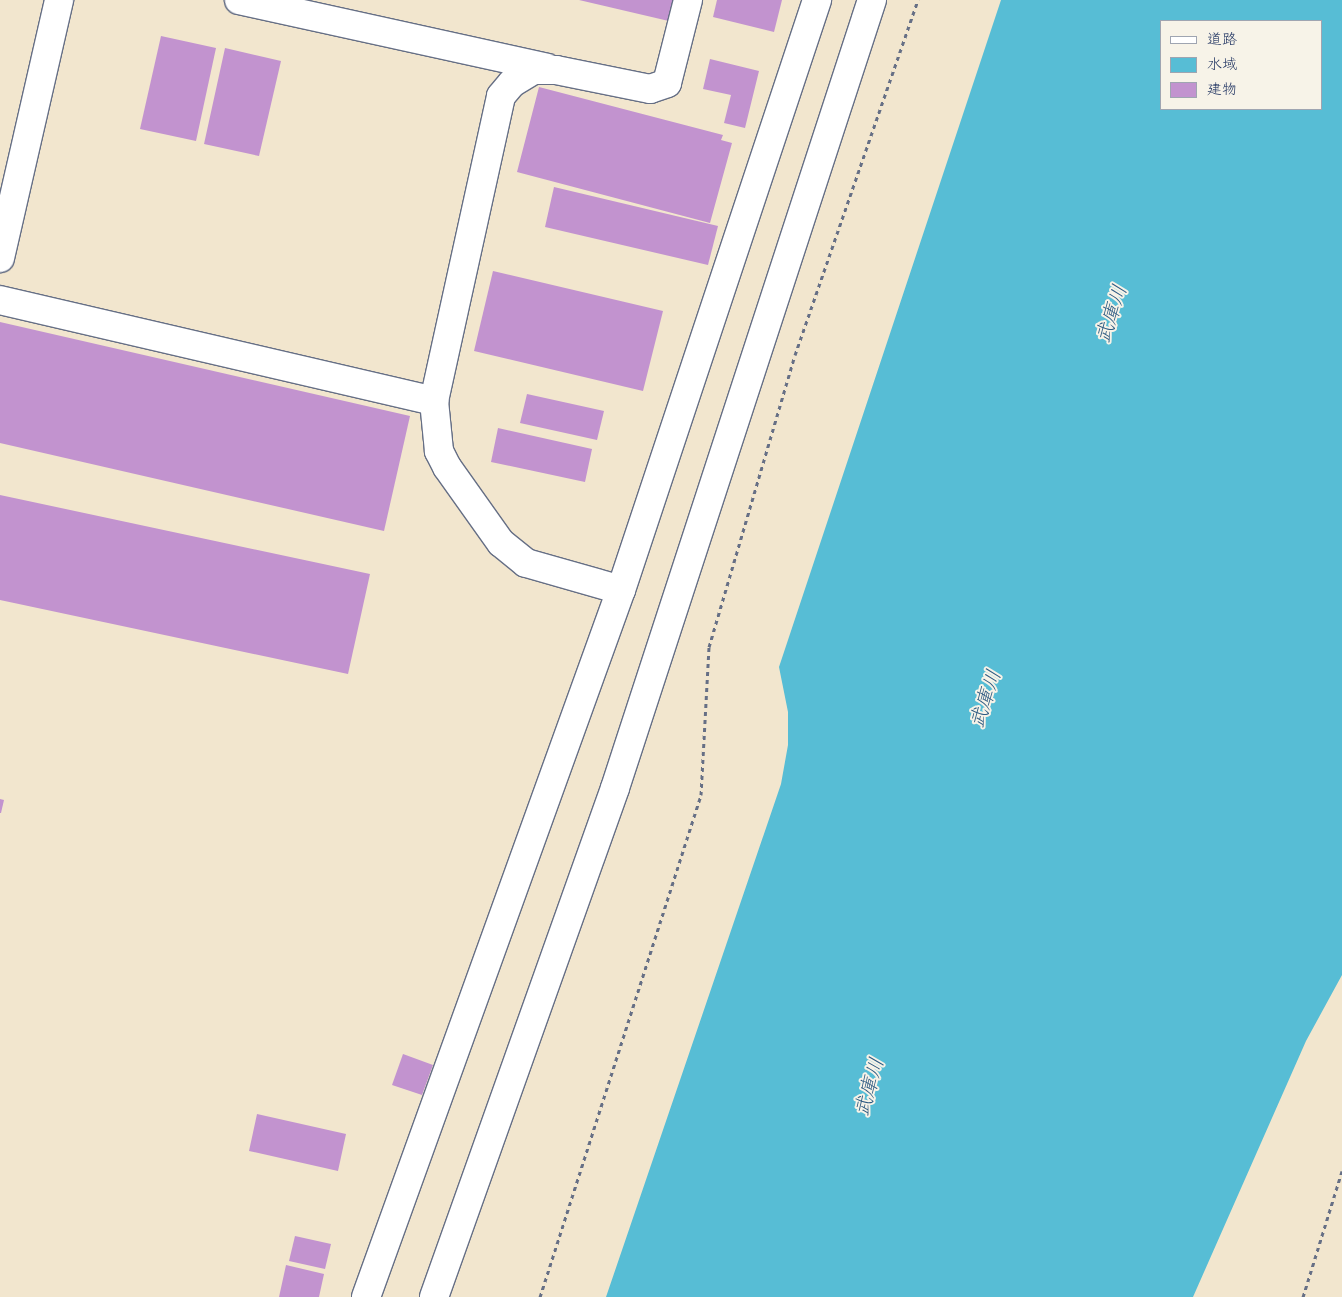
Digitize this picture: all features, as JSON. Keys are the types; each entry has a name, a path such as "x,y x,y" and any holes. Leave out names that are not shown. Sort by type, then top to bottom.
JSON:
{"street":[{"path":"0,258 59,0"},
{"path":"238,0 556,70 650,88 667,83 688,0"},
{"path":"366,1297 621,590 817,0"},
{"path":"434,1297 614,788 872,0"},
{"path":"556,70 534,70 512,82 501,96 434,401 439,452 447,468 501,543 526,563 621,590"},
{"path":"0,300 434,401"},
{"path":"374,1297 383,1248"}],"path":[{"path":"540,1297 701,795 709,647 795,355 918,0"},
{"path":"1303,1297 1342,1170"}],"water":[{"name":"武庫川","path":"1001,0 1342,0 1342,975 1306,1041 1193,1297 606,1297 781,784 788,745 788,712 779,667"}],"building":[{"path":"579,0 678,0 673,22"},
{"path":"717,0 782,0 774,32 713,17"},
{"path":"161,36 216,48 196,141 140,129"},
{"path":"225,48 281,61 259,156 204,144"},
{"path":"710,59 759,71 745,128 724,123 731,95 703,89"},
{"path":"539,87 723,135 721,140 732,143 710,223 517,172"},
{"path":"554,187 718,226 708,265 545,227"},
{"path":"493,271 663,311 643,391 474,351"},
{"path":"0,322 410,416 384,531 0,443"},
{"path":"527,394 604,411 597,440 520,423"},
{"path":"498,428 592,449 585,482 491,462"},
{"path":"0,495 370,574 348,674 0,600"},
{"path":"0,799 4,800 1,813 0,813"},
{"path":"403,1054 433,1065 422,1095 392,1085"},
{"path":"257,1114 346,1134 338,1171 249,1151"},
{"path":"295,1236 331,1244 325,1269 289,1261"},
{"path":"286,1265 324,1274 319,1297 279,1297"}]}
